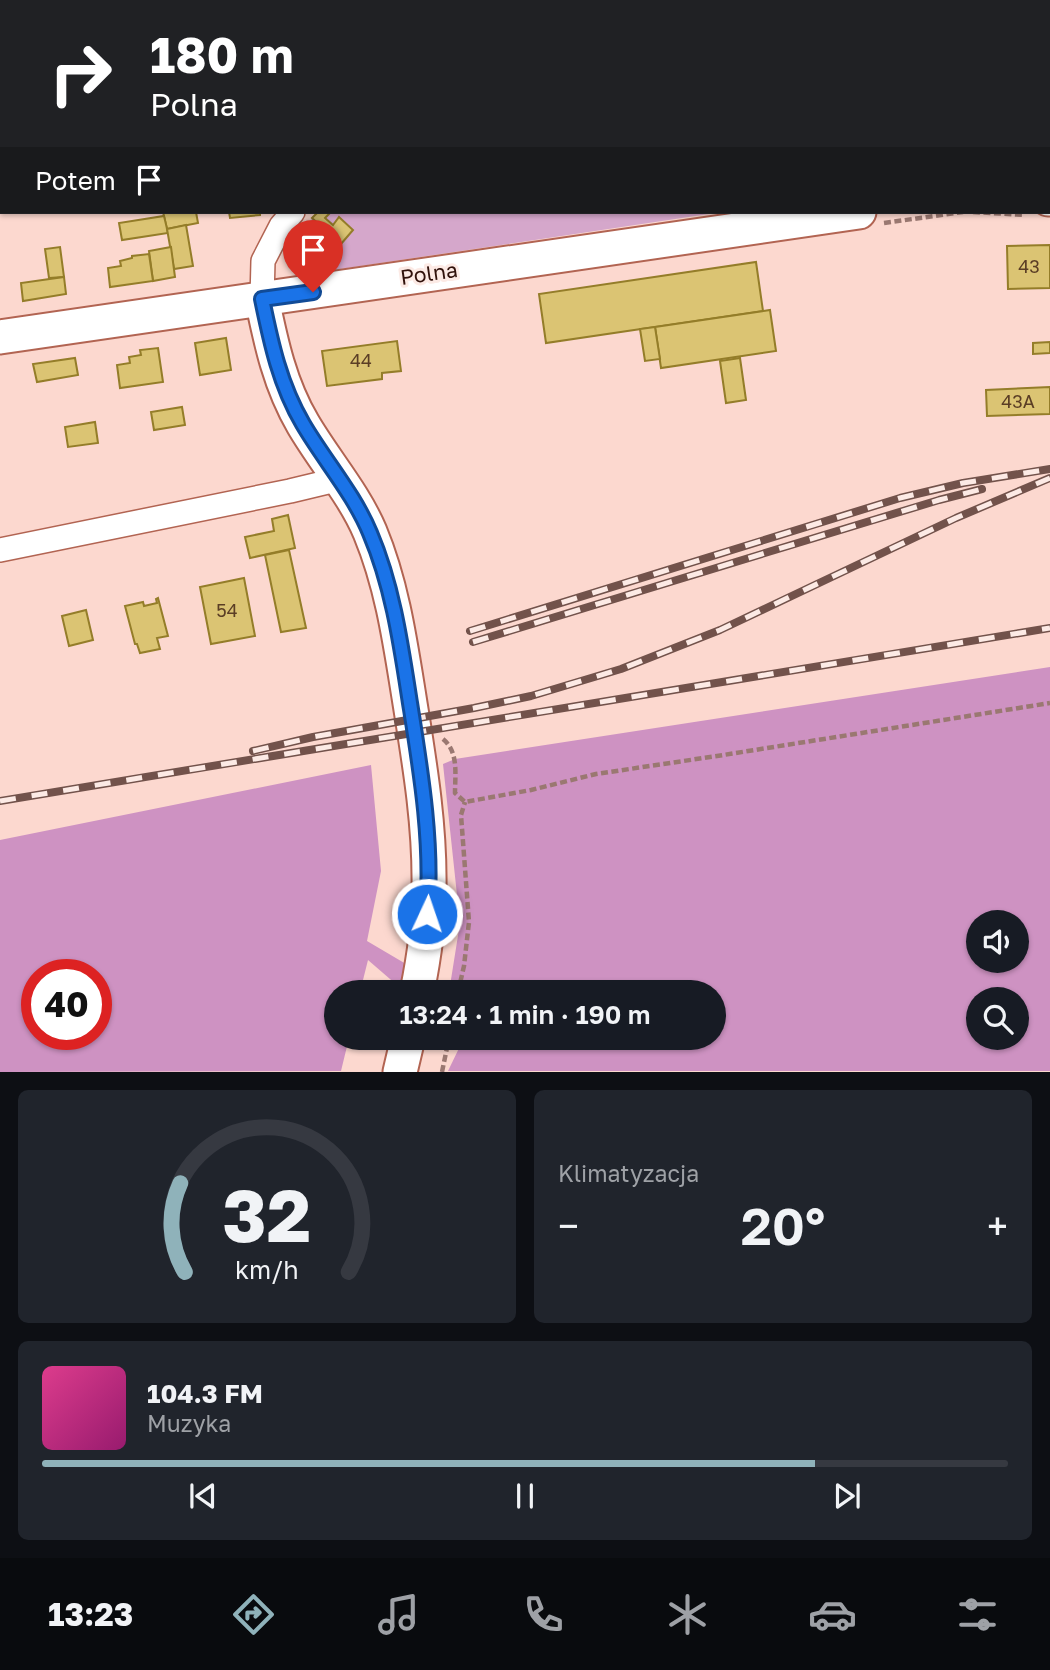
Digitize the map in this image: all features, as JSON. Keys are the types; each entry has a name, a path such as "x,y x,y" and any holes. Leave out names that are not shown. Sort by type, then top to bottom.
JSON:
{"street":[{"path":"291,214 281,226 263,261 262,299 282,381 303,424 340,479 369,531 398,624 426,817 429,888 420,980"},
{"name":"Polna","path":"0,337 845,214"},
{"path":"0,550 340,479"},
{"path":"400,1072 405,1050"}],"path":[{"path":"465,802 596,774 1050,704"},
{"path":"416,739 440,736 448,743 455,760 455,793 465,802"},
{"path":"461,980 469,922 461,815 465,802"},
{"path":"442,1072 447,1050"}],"shaded area":[{"path":"316,214 709,214 327,271 304,258 299,233"},
{"path":"1050,667 1050,1071 448,1071 458,1050 726,1050 726,980 451,980 460,923 443,764 455,759"},
{"path":"371,765 381,871 367,941 406,964 424,980 391,980 368,960 363,980 324,980 324,1050 346,1050 341,1071 0,1072 0,840"}],"building":[{"path":"163,214 196,214 198,223 167,229"},
{"path":"229,214 260,214 260,215 230,218"},
{"path":"316,214 329,214 325,218 333,225 339,217 353,230 341,244 312,218"},
{"path":"164,216 168,233 122,240 119,223"},
{"path":"186,225 193,266 174,269 167,229"},
{"path":"1050,245 1050,288 1008,289 1007,246"},
{"path":"60,247 64,277 49,278 45,249"},
{"path":"171,247 175,277 153,281 149,251"},
{"path":"149,254 153,281 110,287 108,268 121,266 120,261 132,256"},
{"path":"756,262 763,311 546,343 539,294"},
{"path":"64,277 66,294 23,301 21,283"},
{"path":"770,310 776,351 661,368 655,327"},
{"path":"655,327 660,359 645,361 640,329"},
{"path":"226,338 231,370 200,375 195,343"},
{"path":"397,341 401,371 382,373 382,379 327,386 322,351"},
{"path":"1050,342 1050,353 1033,354 1033,343"},
{"path":"158,348 163,382 120,388 117,365 130,363 129,357 141,355 140,350"},
{"path":"75,358 78,375 37,382 33,364"},
{"path":"740,358 746,400 726,403 720,361"},
{"path":"1050,387 1050,414 987,416 986,390"},
{"path":"182,407 185,425 154,430 151,412"},
{"path":"95,422 98,443 68,447 65,427"},
{"path":"288,515 295,548 250,558 245,537 274,531 272,519"},
{"path":"289,550 306,628 281,632 265,555"},
{"path":"244,578 255,636 211,644 200,587"},
{"path":"158,598 168,636 157,638 160,649 140,653 125,606 143,602 144,606 157,603"},
{"path":"86,610 93,640 69,646 62,616"}],"railway":[{"path":"470,631 900,498 963,483 1050,469"},
{"path":"253,751 531,696 621,669 720,630 956,518 1050,478"},
{"path":"473,642 982,489"},
{"path":"0,801 1050,628"}],"route":[{"path":"313,292 262,299 282,381 303,424 340,479 369,531 398,624 426,817 429,888 427,914"}]}
